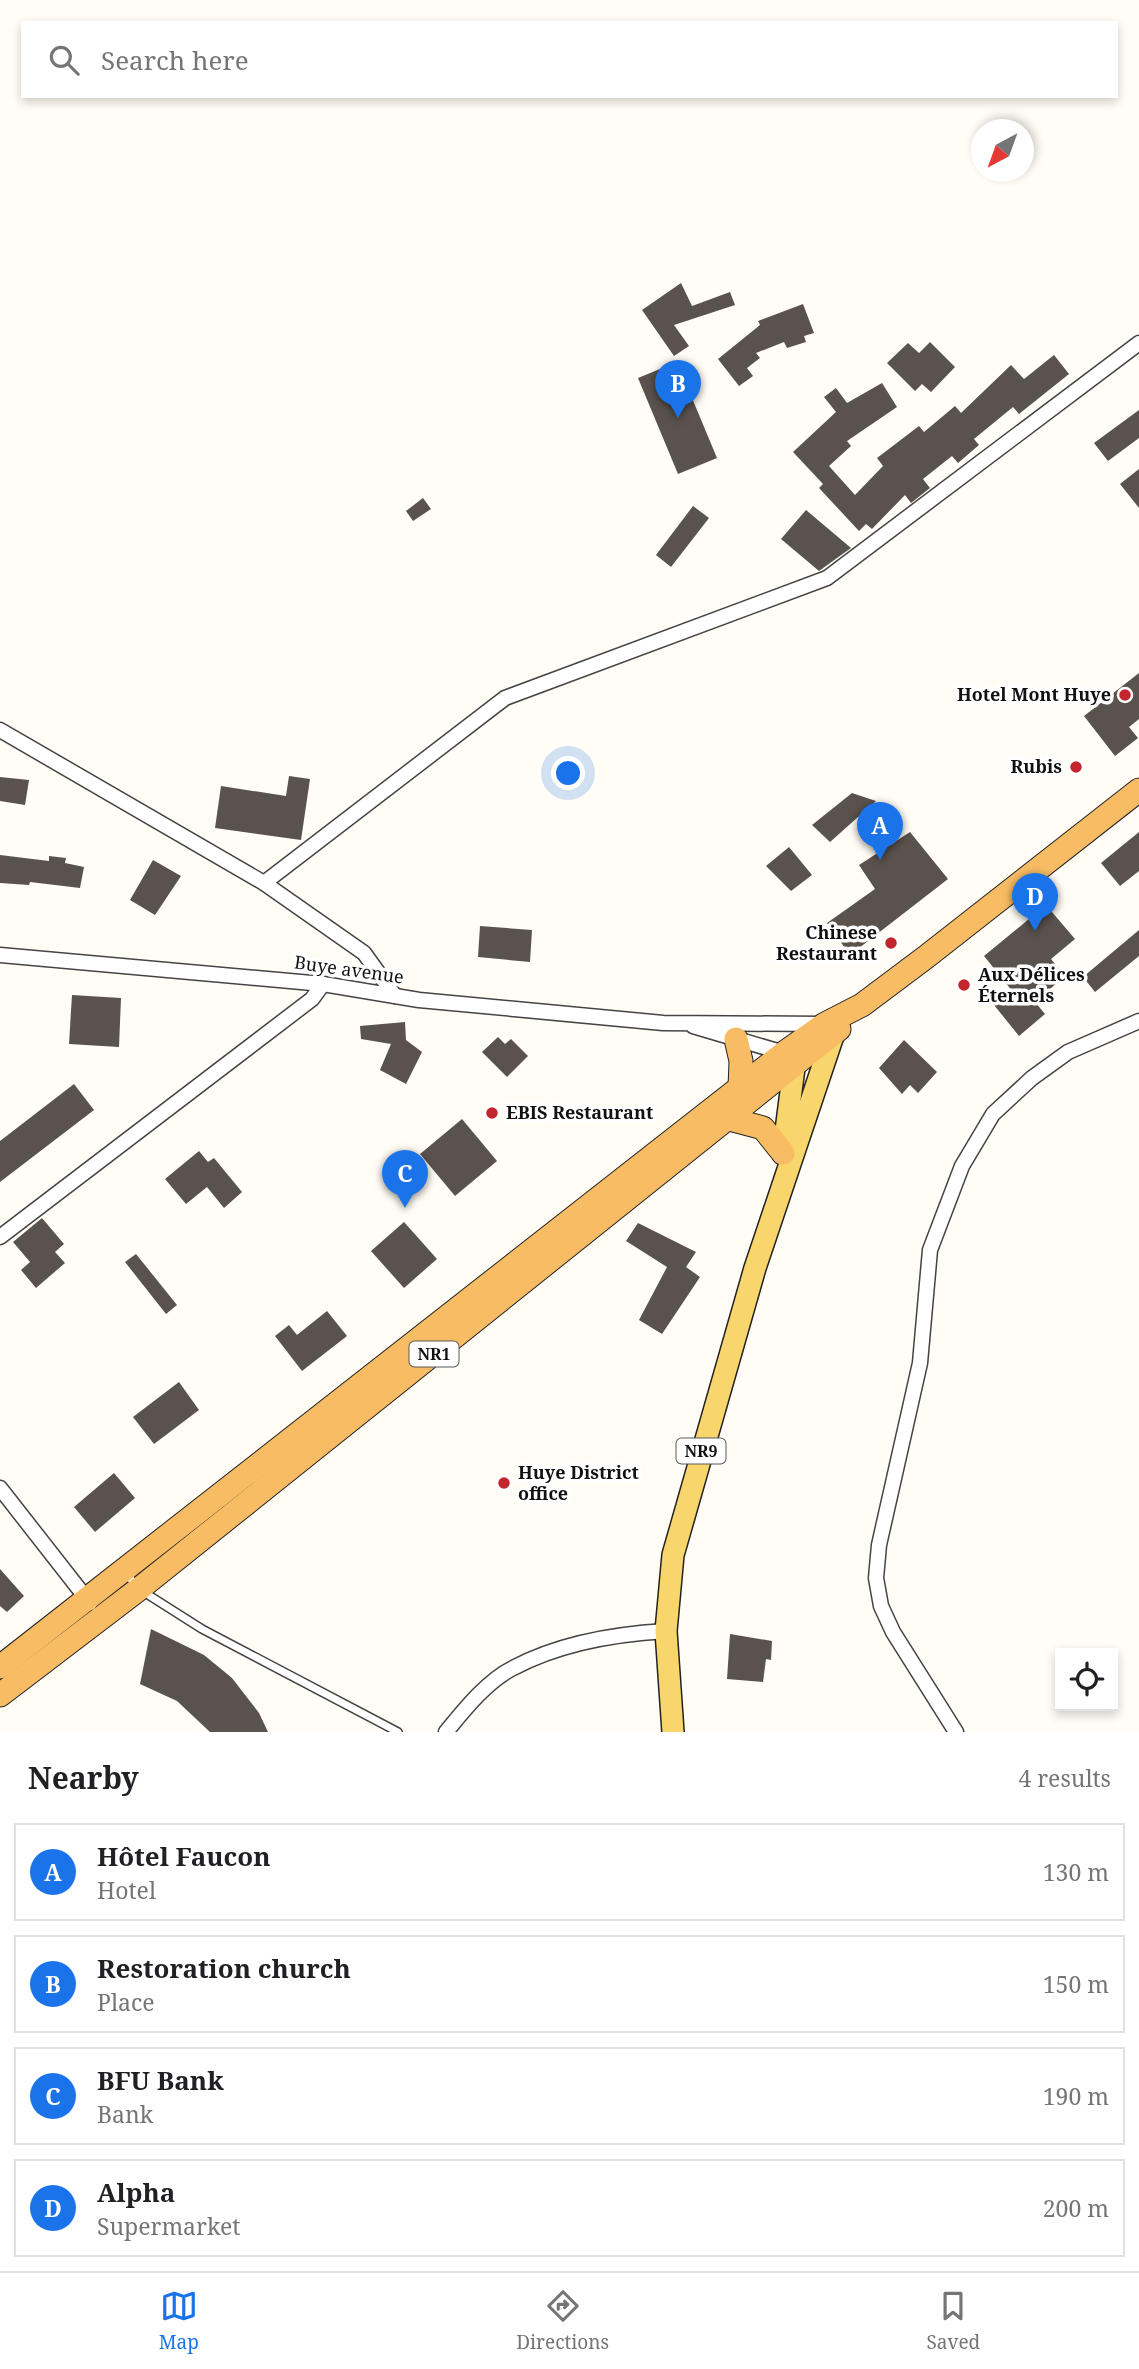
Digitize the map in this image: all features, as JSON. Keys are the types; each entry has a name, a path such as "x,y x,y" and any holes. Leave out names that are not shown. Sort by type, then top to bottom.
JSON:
{"highway":[{"name":"NR1","path":"0,1695 139,1589 650,1169 740,1088 789,1060 1139,790"},
{"path":"736,1039 741,1061 740,1088"},
{"name":"NR1","path":"0,1667 650,1169 729,1119 789,1060"},
{"path":"729,1119 763,1128 783,1153"}],"main road":[{"name":"NR9","path":"674,1732 666,1631 673,1555 689,1491 829,1030"},
{"name":"NR9","path":"783,1177 789,1060"}],"street":[{"path":"264,883 505,698 827,578 1139,343"},
{"path":"0,730 264,883 364,953 395,996"},
{"name":"Buye avenue","path":"0,955 323,984 395,996 691,1025"},
{"path":"0,1237 312,999 323,984"},
{"path":"956,1732 893,1632 881,1606 876,1578 879,1545 920,1363 930,1250 962,1167 993,1114 1032,1078 1068,1052 1139,1021"},
{"path":"691,1025 709,1022 829,1030"},
{"path":"691,1025 789,1060"},
{"path":"0,1488 102,1618"},
{"path":"446,1732 467,1707 511,1669 613,1634 666,1631"}],"lane":[{"path":"124,1570 139,1589 202,1629 398,1732"}],"building":[{"path":"681,283 692,306 730,292 735,305 674,325 689,346 674,356 642,310"},
{"path":"803,304 814,333 804,336 806,342 787,348 784,342 756,353 760,358 747,368 753,376 739,386 718,359 760,325 758,321"},
{"path":"930,342 955,367 931,392 922,384 915,391 887,363 908,343 919,353"},
{"path":"1054,355 1069,374 1019,414 1013,407 974,439 979,445 958,463 952,456 923,479 930,488 911,503 905,495 872,529 866,524 859,531 819,488 823,484 793,452 836,412 824,397 836,388 847,403 882,383 897,407 847,441 851,446 829,466 855,495 883,466 877,458 919,426 924,432 955,406 961,413 1011,365 1024,379"},
{"path":"677,362 717,458 678,474 638,378"},
{"path":"1139,410 1139,438 1108,461 1094,443"},
{"path":"1139,469 1139,508 1120,484"},
{"path":"423,498 431,509 413,521 406,511"},
{"path":"693,506 709,518 671,567 656,555"},
{"path":"806,510 851,548 819,571 781,539"},
{"name":"Hotel Mont Huye","path":"1139,673 1139,719 1129,727 1138,738 1115,756 1084,716"},
{"path":"289,776 310,779 301,840 215,828 221,786 286,796"},
{"path":"0,777 29,780 25,805 0,801"},
{"path":"852,793 876,801 830,842 812,825"},
{"path":"910,832 948,879 850,955 827,923 875,889 859,865"},
{"path":"1139,832 1139,871 1120,886 1101,863"},
{"path":"789,847 812,875 791,891 766,866"},
{"path":"0,855 49,861 49,856 66,858 65,863 84,867 80,888 30,882 29,885 0,883"},
{"path":"153,860 181,876 155,915 130,900"},
{"path":"1046,905 1075,939 1051,959 1065,976 1035,1002 1045,1014 1019,1036 994,1005 1013,992 984,956"},
{"path":"480,926 532,930 530,962 478,957"},
{"path":"1139,930 1139,956 1095,992 1083,977"},
{"path":"72,995 121,998 119,1047 69,1044"},
{"path":"405,1022 406,1040 422,1052 406,1084 380,1070 391,1044 361,1039 360,1026"},
{"path":"498,1037 505,1044 511,1039 528,1056 507,1077 482,1052"},
{"path":"904,1040 937,1072 918,1093 910,1085 902,1094 879,1068"},
{"path":"74,1084 94,1110 0,1182 0,1141"},
{"path":"462,1119 497,1161 455,1196 420,1154"},
{"path":"199,1151 208,1162 214,1158 242,1192 224,1208 207,1187 186,1204 165,1179"},
{"path":"42,1218 64,1244 55,1252 65,1263 36,1288 21,1270 30,1262 13,1242"},
{"path":"404,1222 437,1259 404,1288 371,1251"},
{"path":"638,1223 696,1252 686,1267 700,1277 662,1334 639,1320 667,1267 626,1241"},
{"path":"136,1254 177,1305 166,1314 125,1262"},
{"path":"327,1311 347,1336 302,1371 275,1336 289,1325 297,1335"},
{"path":"179,1382 199,1410 154,1444 133,1417"},
{"path":"114,1473 135,1498 95,1532 74,1507"},
{"path":"0,1569 24,1596 7,1612 0,1606"},
{"path":"151,1629 204,1655 232,1678 259,1713 268,1732 210,1732 177,1701 140,1684"},
{"path":"730,1634 772,1641 771,1660 766,1659 763,1682 727,1679"}],"place":[{"name":"Restoration church","path":"678,418"},
{"name":"Hotel Mont Huye","path":"1125,695"},
{"name":"Rubis","path":"1076,767"},
{"name":"Hôtel Faucon","path":"880,860"},
{"name":"Alpha","path":"1035,931"},
{"name":"Chinese Restaurant","path":"891,943"},
{"name":"Aux Délices Éternels","path":"964,985"},
{"name":"EBIS Restaurant","path":"492,1113"},
{"name":"BFU Bank","path":"405,1208"},
{"name":"Huye District office","path":"504,1483"}]}
